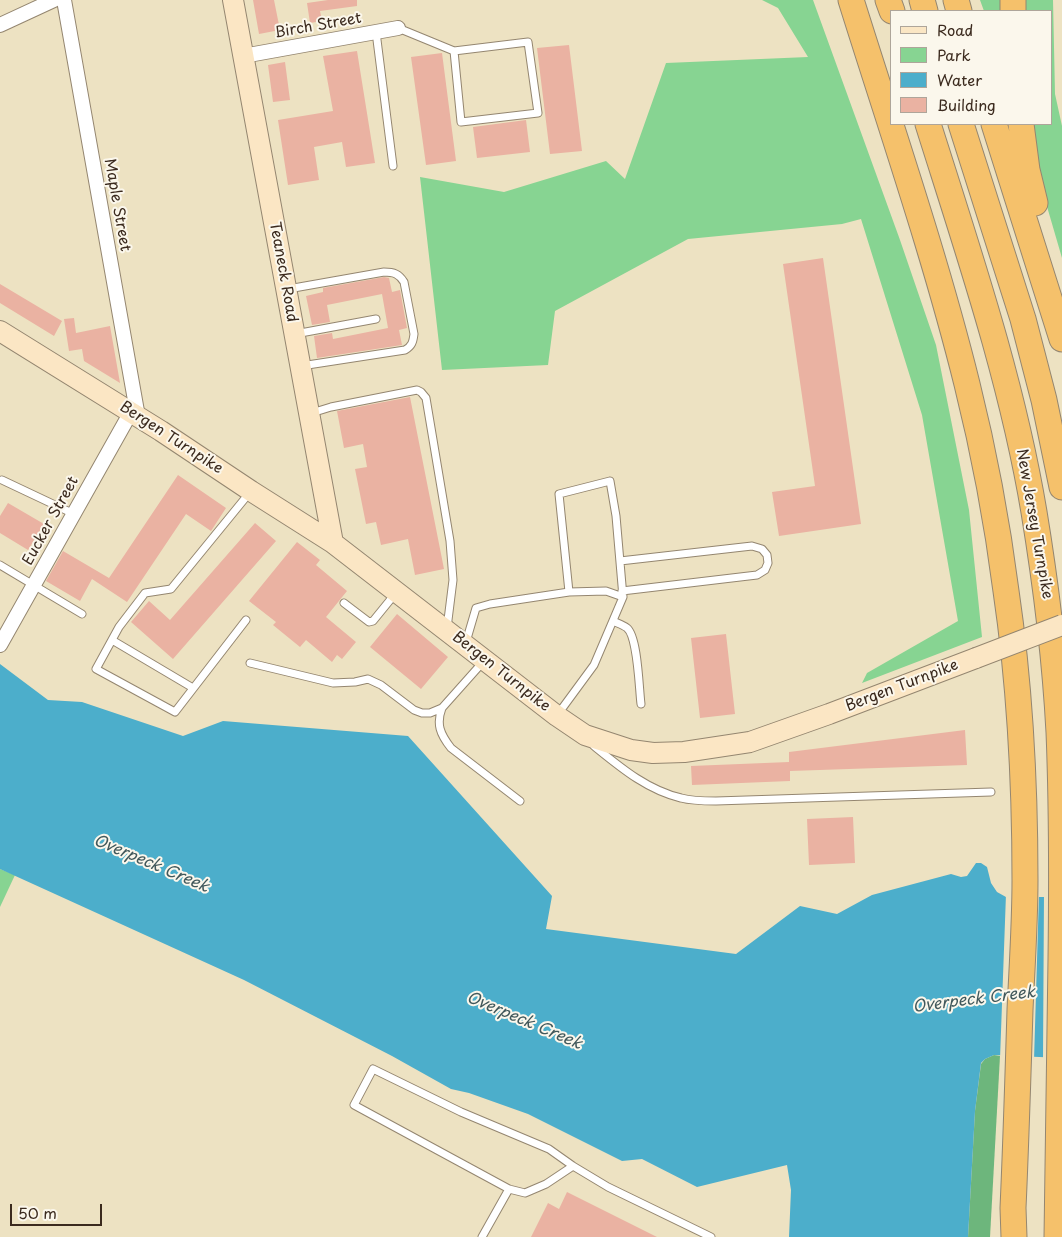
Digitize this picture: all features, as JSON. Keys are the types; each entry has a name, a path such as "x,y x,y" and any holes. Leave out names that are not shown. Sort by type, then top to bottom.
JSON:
{"highway":[{"path":"834,0 860,75 905,170"},
{"path":"851,0 890,123"},
{"path":"891,125 963,367 983,454 1008,601 1023,774 1025,880 1013,1208 1014,1237"},
{"name":"New Jersey Turnpike","path":"928,125 972,264 1003,372 1023,453 1034,509 1049,617 1057,703 1062,893 1057,1237"},
{"path":"961,125 1023,319 1044,400 1062,487"},
{"path":"994,125 1059,330"},
{"path":"1021,125 1027,170 1044,234 1059,330"},
{"path":"1008,1237 1013,1208"}],"main road":[{"name":"Teaneck Road","path":"233,0 333,543"},
{"name":"Bergen Turnpike","path":"0,331 135,414 333,543 561,719 585,735 631,750 653,753 684,752 750,742 829,714 1062,625"}],"street":[{"path":"0,25 54,0"},
{"name":"Maple Street","path":"64,0 135,414"},
{"name":"Birch Street","path":"243,56 398,28"},
{"name":"Eucker Street","path":"0,645 74,514 135,414"}],"lane":[{"path":"398,28 454,50 528,42 538,113 462,122 454,50"},
{"path":"376,32 393,166"},
{"path":"286,290 384,272 393,272 400,276 404,282 414,334 410,348 301,366"},
{"path":"295,334 376,319"},
{"path":"309,413 418,390 426,398 450,541 453,580 447,630"},
{"path":"2,480 74,514"},
{"path":"569,592 559,494 610,481 616,516 623,594 594,665 561,719 620,767 657,790 692,800 716,802 992,792"},
{"path":"246,620 175,712 96,669 119,627 145,593 171,588 251,491"},
{"path":"465,644 476,608 490,604 569,592 606,591 623,594 757,575 765,570 768,563 767,555 762,549 752,546 620,561"},
{"path":"0,565 82,614"},
{"path":"344,603 369,622 373,621 396,592"},
{"path":"613,621 628,629 634,640 641,704"},
{"path":"112,640 193,688"},
{"path":"485,660 442,708 439,726 443,738 450,748 520,801"},
{"path":"250,663 333,682 368,680 381,684 422,714 442,708"},
{"path":"573,1166 546,1184 525,1193 509,1189 354,1105 372,1068 461,1112 549,1149 608,1187 711,1237"},
{"path":"482,1237 509,1189"}],"green space":[{"path":"762,0 813,0 936,345 969,510 982,637 862,683 867,673 958,621 922,415 861,219 842,224 688,239 555,311 548,365 442,370 420,177 504,192 606,161 625,179 666,63 808,57 778,8"},
{"path":"980,0 1001,0 1002,10 984,10"},
{"path":"1024,0 1053,0 1055,94 1062,126 1062,258 1041,186 1030,125 1052,125 1052,10 1024,10"},
{"path":"0,869 15,875 0,907"},
{"path":"994,1055 1000,1056 990,1237 968,1237 975,1111 981,1064 985,1059"}],"water":[{"name":"Overpeck Creek","path":"0,664 48,700 82,702 183,736 223,721 408,736 552,896 546,929 736,954 800,906 837,914 872,895 951,874 961,877 967,876 976,863 981,863 987,867 991,883 997,892 1006,897 1062,897 1062,1058 994,1055 981,1063 975,1111 968,1237 789,1237 791,1190 787,1165 697,1187 642,1159 622,1161 528,1114 469,1093 451,1089 392,1056 244,980 0,869"}],"pier":[{"path":"1006,894 1039,894 1034,1060 1000,1059"},
{"path":"1044,894 1062,894 1062,1058 1043,1058"}],"building":[{"path":"253,0 274,0 280,30 259,34"},
{"path":"328,0 357,0 357,6 320,11 322,21 310,23 307,3"},
{"path":"569,45 582,151 550,154 537,48"},
{"path":"357,51 375,163 346,167 342,142 314,147 319,180 288,185 278,120 333,111 323,56"},
{"path":"442,53 456,161 426,165 411,57"},
{"path":"285,62 290,100 273,102 268,65"},
{"path":"526,120 530,152 477,158 473,127"},
{"path":"823,258 861,524 779,536 772,492 815,486 783,264"},
{"path":"384,277 389,278 392,292 400,290 407,328 399,330 402,345 317,358 314,336 332,333 333,339 388,328 382,294 327,305 330,322 312,325 306,296 323,292 323,288"},
{"path":"0,284 62,321 54,336 0,303"},
{"path":"74,318 76,333 110,326 120,383 84,361 82,349 69,351 64,319"},
{"path":"410,397 444,569 415,575 408,539 381,545 376,522 366,524 355,469 367,467 363,444 344,448 337,411"},
{"path":"178,475 226,508 211,531 186,514 127,602 92,579 80,601 46,581 63,551 109,578"},
{"path":"8,503 44,524 28,550 0,533 0,516"},
{"path":"255,523 276,541 173,659 131,622 149,601 170,620"},
{"path":"297,542 320,560 316,565 347,591 326,617 356,642 342,659 337,655 332,662 306,640 300,647 273,625 276,622 249,601"},
{"path":"397,614 448,657 421,689 370,647"},
{"path":"726,634 735,714 700,718 691,638"},
{"path":"965,730 967,765 790,771 790,781 692,785 691,766 789,762 789,752"},
{"path":"853,817 855,863 809,865 807,819"},
{"path":"567,1192 657,1237 531,1237 548,1203 559,1209"}]}
